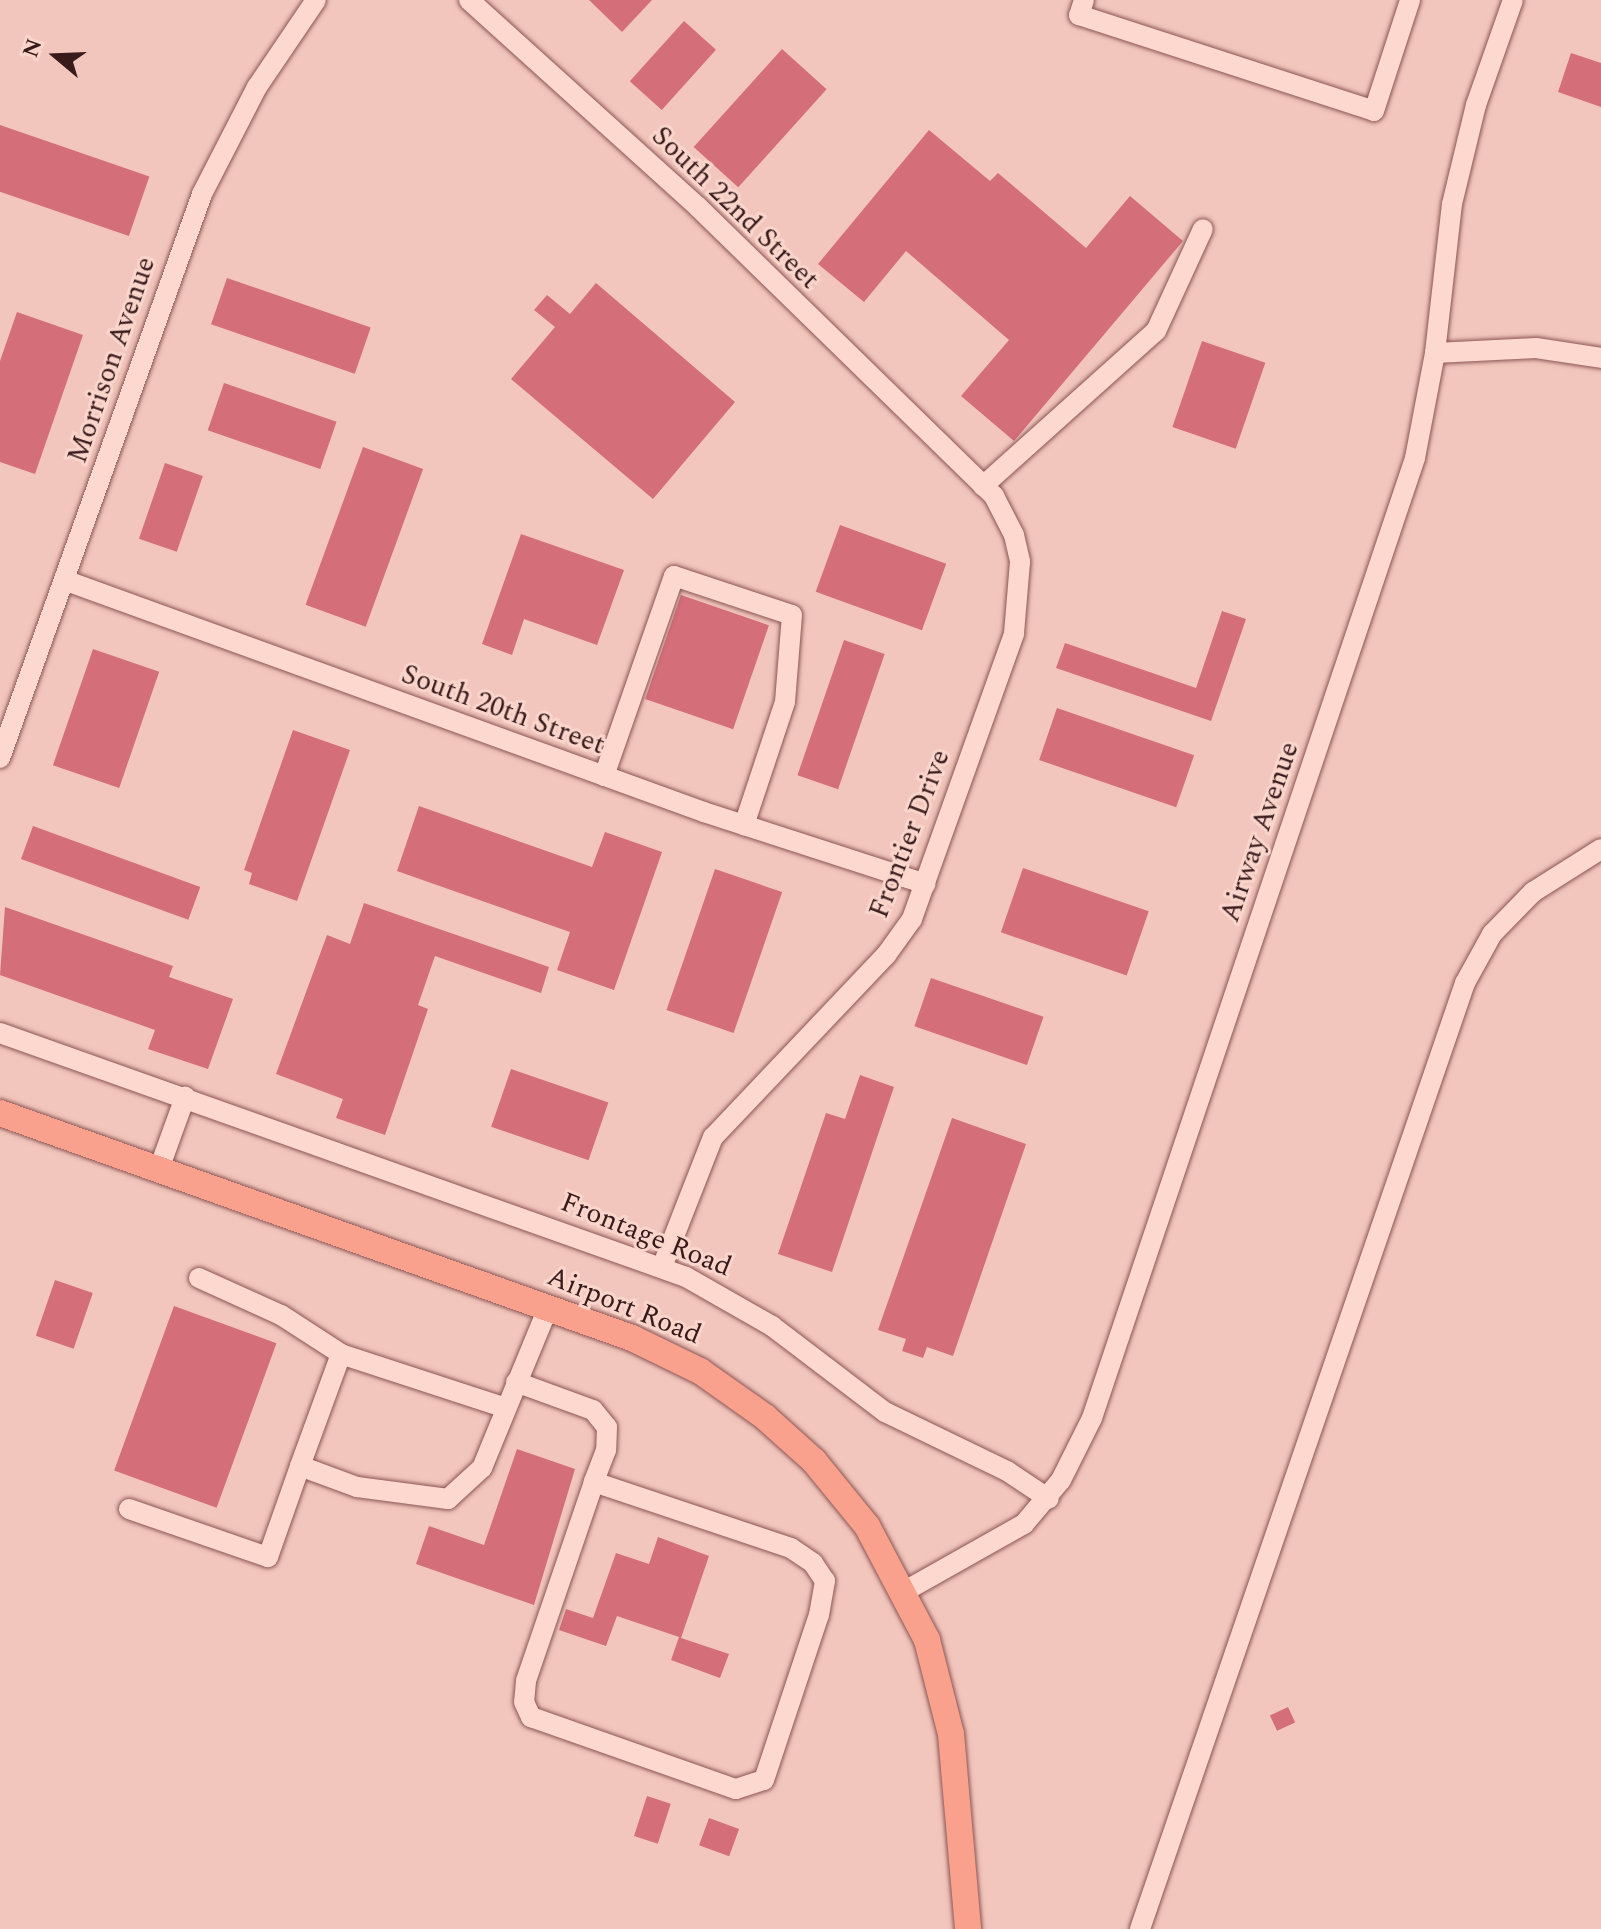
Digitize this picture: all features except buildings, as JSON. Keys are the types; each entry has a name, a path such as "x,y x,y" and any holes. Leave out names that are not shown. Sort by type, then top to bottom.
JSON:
{"main road":[{"name":"Airport Road","path":"0,1113 548,1308 677,1359 765,1417 852,1505 905,1591 933,1659 950,1724 968,1929"}],"street":[{"name":"Morrison Avenue","path":"0,758 202,194 250,99 316,0"},
{"name":"South 22nd Street","path":"469,0 698,207 958,461"},
{"path":"1084,0 1079,15 1374,111 1410,0"},
{"name":"Airway Avenue","path":"905,1591 1004,1539 1049,1499 1078,1450 1102,1389 1415,458 1435,353 1452,204 1464,146 1513,0"},
{"path":"983,486 1156,331 1203,229"},
{"path":"1435,353 1536,348 1601,358"},
{"name":"Frontier Drive","path":"662,1267 713,1137 886,955 912,919 926,884 1019,611 1020,562 1014,535 983,486 958,461"},
{"path":"604,776 674,576 792,615 785,702 744,825"},
{"name":"South 20th Street","path":"64,580 604,776 926,884"},
{"path":"1140,1929 1465,983 1492,934 1533,892 1601,849"},
{"name":"Frontage Road","path":"0,1033 662,1267 753,1314 901,1421 1007,1471 1049,1499"},
{"path":"159,1169 185,1097"},
{"path":"199,1278 281,1315 341,1354 506,1408"},
{"path":"300,1466 357,1487 448,1499 482,1468 548,1308"},
{"path":"129,1509 268,1557 341,1354"},
{"path":"516,1382 593,1410 607,1427 606,1450 594,1482 526,1681 524,1702 531,1717 736,1789 764,1780 819,1615 825,1581 813,1563 791,1548 594,1482"}]}
